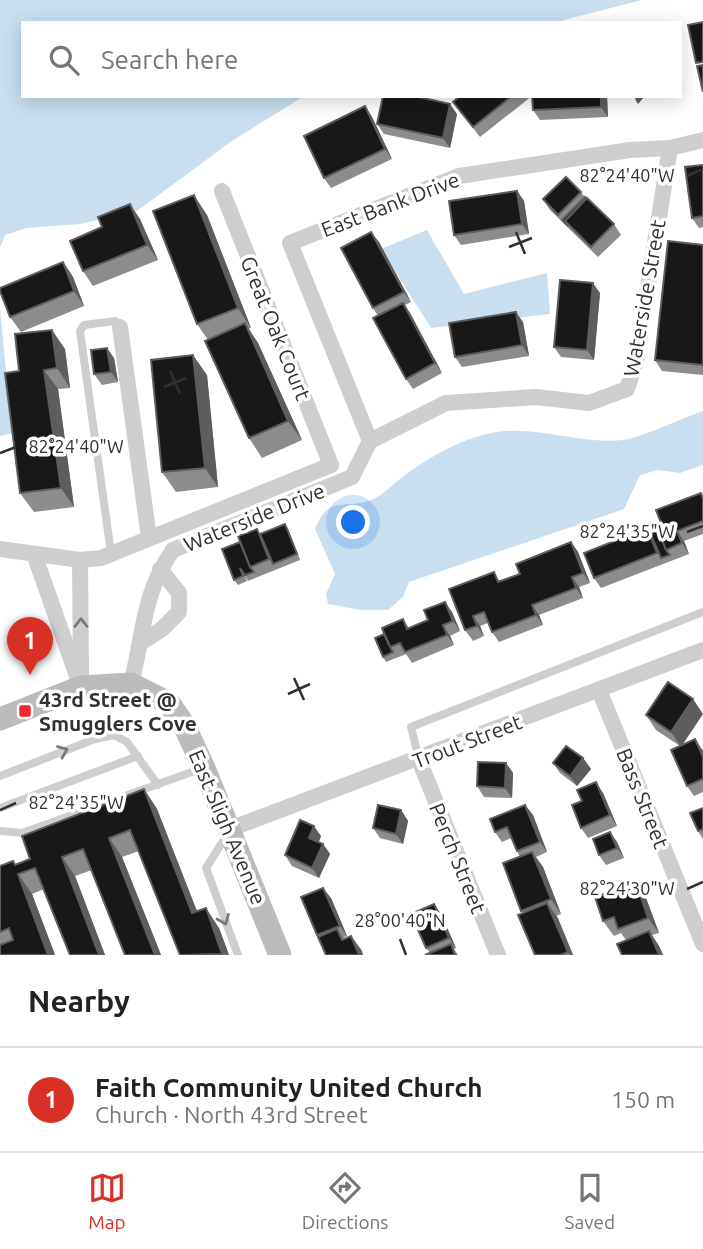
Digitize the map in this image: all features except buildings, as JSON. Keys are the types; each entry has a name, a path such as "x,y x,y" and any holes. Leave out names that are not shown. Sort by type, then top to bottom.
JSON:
{"street":[{"name":"East Bank Drive","path":"370,441 290,243 459,176 630,150 670,148 703,141"},
{"name":"Waterside Street","path":"370,441 446,403 536,397 589,403 627,389 636,362 670,148"},
{"name":"Great Oak Court","path":"149,538 331,465 222,191"},
{"path":"0,549 80,560 111,554 149,538 120,327"},
{"name":"Waterside Drive","path":"131,684 142,642 143,620 160,569 173,550 352,477 370,441"},
{"path":"34,554 81,687"},
{"path":"80,560 81,687"},
{"path":"142,642 162,629 179,612 179,593 160,569"},
{"name":"Trout Street","path":"230,829 419,760 703,650"},
{"path":"0,719 81,687 131,684"},
{"name":"East Sligh Avenue","path":"131,684 169,703 184,725 281,955"},
{"name":"Bass Street","path":"600,690 703,944"},
{"name":"Perch Street","path":"419,760 498,955"}],"lane":[{"path":"111,554 80,331 84,325 100,320 114,321 120,327"},
{"path":"419,760 411,727 703,612"},
{"path":"0,776 95,739 114,735 127,742 158,785"},
{"path":"0,808 138,756"},
{"path":"0,831 22,833 204,768"},
{"path":"230,829 206,868 238,955"}],"water":[{"path":"0,0 642,0 560,21 21,21 21,98 301,98 232,141 137,211 80,224 27,228 5,235 0,248"},
{"path":"427,230 464,294 547,273 550,314 431,328 381,249"},
{"path":"0,308 12,433 0,436"},
{"path":"703,411 703,465 680,473 658,470 640,475 624,509 409,582 403,597 388,610 361,610 328,604 326,594 335,574 315,529 320,518 331,507 371,500 435,455 479,436 524,431 590,440 623,440"}],"place":[{"name":"Faith Community United Church","path":"30,675"},
{"name":"43rd Street @ Smugglers Cove","path":"25,711"}]}
